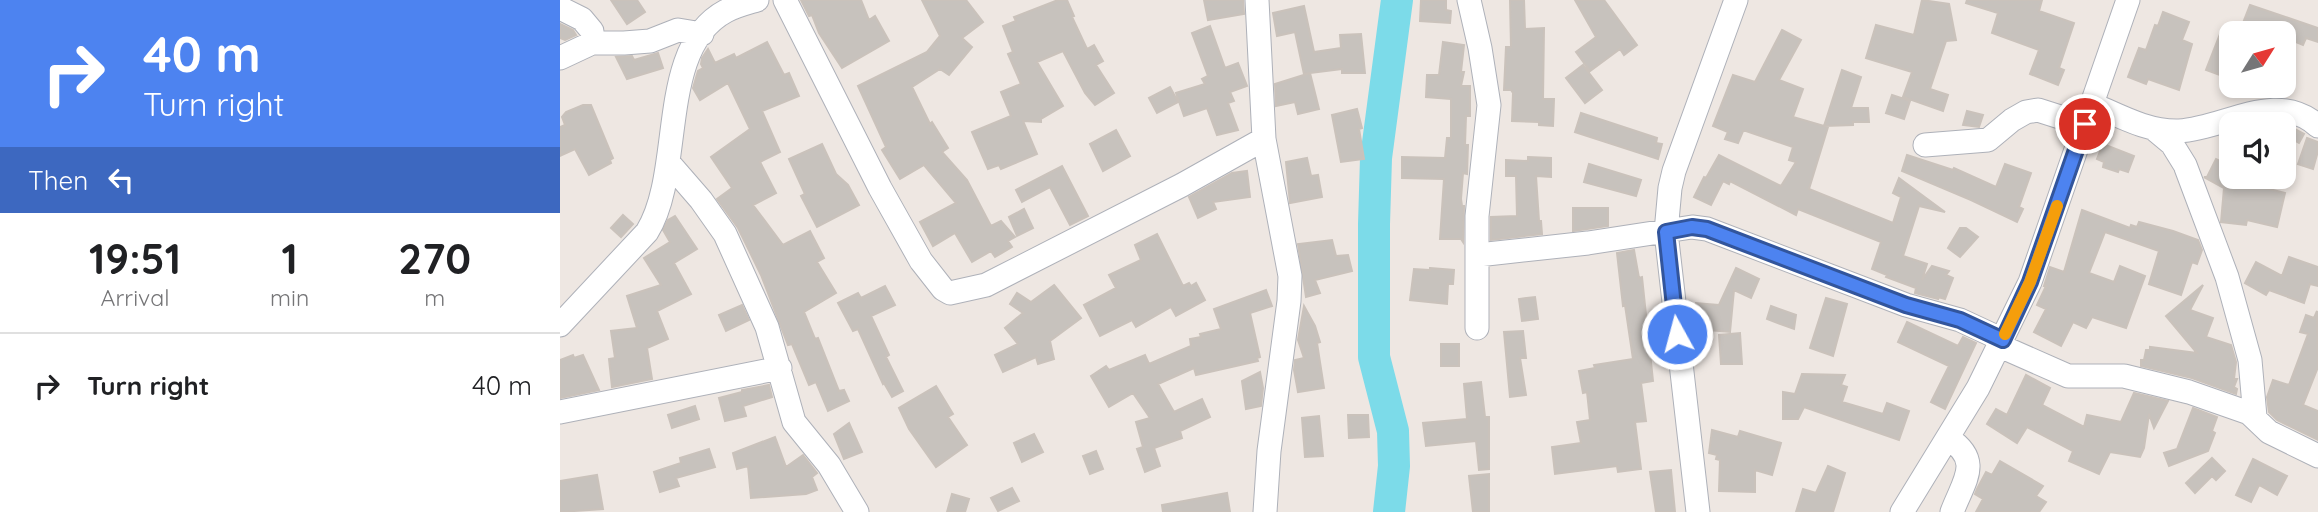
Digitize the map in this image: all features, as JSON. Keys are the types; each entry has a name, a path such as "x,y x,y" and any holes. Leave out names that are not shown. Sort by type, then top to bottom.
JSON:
{"street":[{"path":"560,325 647,232 660,205 684,65 692,46 725,11 757,0"},
{"path":"785,0 880,188 915,251 943,289 950,293 986,285 1264,139"},
{"path":"1257,0 1264,139 1290,276 1269,451 1265,512"},
{"path":"1469,0 1489,105 1478,216 1478,328"},
{"path":"1698,512 1666,232 1674,171 1736,0"},
{"path":"1902,512 1978,388 2030,282 2128,0"},
{"path":"560,8 582,19 592,30 592,43"},
{"path":"560,58 592,43 650,41 678,30 702,34"},
{"path":"1925,145 1988,140 2011,120 2026,112 2038,110 2089,114 2154,129 2179,131 2282,108 2297,112 2318,126"},
{"path":"2154,129 2172,144 2185,165 2227,277 2250,360 2255,417"},
{"path":"668,162 701,200 725,234 767,327 794,422 829,465 857,512"},
{"path":"1478,255 1692,227 1707,229 1906,305 1960,320 2053,371 2068,376 2124,376 2152,382 2249,413 2269,432 2318,456"},
{"path":"560,412 780,368"},
{"path":"1948,438 1967,454 1969,464 1952,512"}],"building":[{"path":"611,0 637,0 645,12 627,24"},
{"path":"801,0 861,0 869,20 875,16 889,41 842,68"},
{"path":"922,0 966,0 983,22 962,38 972,47 949,75 940,69 912,87 930,124 932,122 948,148 942,152 967,180 991,226 1001,221 1015,237 1008,241 1012,247 995,257 991,251 972,262 955,233 933,246 920,222 956,203 924,165 900,179 882,150 886,147 858,86 927,52 940,36"},
{"path":"1058,0 1067,0 1087,49 1094,45 1103,61 1096,65 1114,93 1095,105 1085,93 1063,51 1037,62 1063,106 1041,119 1041,122 1023,121 1037,154 1001,169 999,165 988,169 972,132 1011,116 1001,92 1021,84 1008,54 1013,52 1003,26 1016,21 1014,17"},
{"path":"1204,0 1243,0 1244,14 1208,20"},
{"path":"1421,0 1446,0 1446,10 1451,11 1450,23 1420,21"},
{"path":"1510,0 1524,0 1525,29 1544,28 1543,99 1554,99 1553,126 1539,125 1539,122 1512,121 1513,93 1511,90 1504,90 1506,47 1511,47"},
{"path":"1575,0 1604,0 1637,45 1624,55 1620,49 1590,71 1576,52 1596,37"},
{"path":"1922,0 1949,4 1956,40 1946,41 1930,89 1948,95 1943,111 1903,97 1912,72 1866,58 1876,25 1914,35"},
{"path":"1967,0 2042,0 2039,11 2074,23 2059,68 2064,70 2058,85 2030,74 2039,50 1992,33 1998,13 1966,3"},
{"path":"2250,5 2318,28 2318,42 2306,38 2303,45 2296,42 2296,21 2244,21"},
{"path":"1304,6 1314,52 1341,48 1340,35 1361,34 1365,73 1342,73 1342,69 1304,74 1295,32 1277,36 1273,13"},
{"path":"2163,12 2189,22 2182,40 2192,44 2179,90 2148,79 2146,84 2128,77 2139,48 2146,50"},
{"path":"560,24 573,30 576,35 565,40 560,38"},
{"path":"1210,26 1225,68 1238,63 1247,86 1230,92 1234,101 1228,103 1238,130 1217,135 1207,108 1184,116 1176,93 1205,84 1202,79 1208,76 1192,33"},
{"path":"1782,30 1801,40 1779,80 1803,89 1793,117 1828,127 1809,189 1893,223 1901,197 1893,193 1899,178 1945,212 1919,206 1903,256 1927,264 1922,280 1932,266 1949,271 1946,275 1953,278 1945,299 1915,293 1916,288 1872,269 1881,242 1798,209 1796,215 1730,181 1729,184 1723,181 1711,205 1694,197 1719,155 1781,186 1796,162 1789,160 1793,147 1746,131 1743,131 1738,143 1725,139 1728,132 1713,126 1733,75 1755,82"},
{"path":"2219,37 2219,75 2206,70"},
{"path":"767,42 784,75 789,73 799,96 762,111 780,152 760,162 776,193 753,205 783,245 810,231 824,258 817,262 836,293 804,312 815,339 818,338 839,391 844,390 849,401 828,411 816,382 809,385 792,344 788,345 761,275 738,228 717,199 732,188 711,157 750,129 728,83 700,100 693,88 698,71 703,68 702,58 708,49 715,63 734,54 736,58"},
{"path":"1443,42 1464,45 1461,86 1470,86 1470,116 1466,116 1465,145 1468,145 1467,174 1463,173 1461,199 1464,206 1463,242 1461,239 1440,239 1444,179 1402,178 1402,157 1445,158 1447,138 1451,138 1451,99 1426,97 1427,75 1439,75"},
{"path":"658,53 663,68 627,79 616,57 632,56 634,60"},
{"path":"1583,65 1602,90 1585,103 1566,78"},
{"path":"1842,70 1861,77 1851,108 1868,108 1869,122 1824,126"},
{"path":"1310,73 1319,109 1298,114 1295,102 1276,106 1275,84"},
{"path":"1170,87 1178,102 1157,113 1149,98"},
{"path":"1892,95 1910,101 1904,119 1886,113"},
{"path":"583,105 591,105 613,158 611,163 589,175 575,149 560,156 560,127 565,125 562,117 566,112"},
{"path":"1357,109 1362,128 1359,129 1364,159 1341,162 1332,115"},
{"path":"1967,111 1983,115 1979,127 1963,125"},
{"path":"1581,113 1657,138 1656,143 1662,144 1658,159 1575,132"},
{"path":"1116,130 1130,156 1103,171 1090,144"},
{"path":"2296,130 2304,134 2299,143 2296,141"},
{"path":"2307,138 2318,142 2313,169 2298,164"},
{"path":"822,144 836,174 848,185 859,205 817,227 801,196 805,194 789,159"},
{"path":"2103,144 2134,156 2128,172 2103,167 2104,162 2097,159"},
{"path":"1907,155 1953,170 1954,168 1996,187 2005,164 2031,173 2019,207 2023,209 2017,222 1902,171"},
{"path":"1528,157 1551,158 1551,177 1536,176 1542,234 1491,240 1491,217 1517,216 1516,176 1506,176 1506,160 1528,161"},
{"path":"1307,158 1311,176 1318,175 1322,197 1290,203 1286,162"},
{"path":"2216,159 2219,160 2219,185 2204,177 2207,177"},
{"path":"1589,164 1641,180 1636,196 1584,182"},
{"path":"1062,166 1088,216 1070,225 1050,187 1022,202 1016,190"},
{"path":"1247,171 1250,197 1213,202 1216,209 1198,218 1189,197 1232,173"},
{"path":"2224,189 2269,189 2285,193 2277,227 2247,220 2246,225 2221,222"},
{"path":"1573,208 1608,208 1608,226 1573,231"},
{"path":"1024,209 1033,228 1017,236 1009,217"},
{"path":"2082,210 2130,228 2131,225 2137,227 2139,222 2173,231 2198,240 2202,250 2197,264 2192,262 2181,295 2149,284 2159,251 2105,232 2089,273 2114,282 2120,266 2145,276 2126,328 2092,317 2086,328 2073,322 2061,346 2034,332 2046,309 2037,305 2046,286 2050,267 2064,272"},
{"path":"623,215 633,224 621,237 611,228"},
{"path":"675,216 697,249 674,263 691,294 657,311 668,339 647,348 652,379 612,387 609,359 615,358 611,331 637,328 627,296 661,285 644,258 670,242 663,230 668,220"},
{"path":"1960,228 1966,228 1978,237 1960,257 1948,248"},
{"path":"1157,234 1183,286 1196,283 1205,300 1176,316 1171,307 1136,327 1132,320 1100,336 1084,305 1116,288 1109,275 1141,260 1135,245"},
{"path":"1332,240 1336,256 1348,255 1352,271 1315,280 1320,293 1306,297 1298,244"},
{"path":"1634,250 1639,278 1642,277 1653,381 1641,383 1646,421 1635,422 1641,469 1618,472 1617,466 1555,474 1552,447 1581,443 1577,422 1590,420 1587,392 1583,393 1579,371 1595,368 1594,365 1633,359 1617,253"},
{"path":"2289,257 2318,267 2318,286 2310,284 2304,303 2269,290 2266,295 2245,283 2256,262 2282,276"},
{"path":"1736,268 1759,279 1751,298 1734,290 1730,332 1709,330 1710,323 1695,321 1696,303 1719,305"},
{"path":"1414,269 1454,270 1453,284 1448,284 1447,304 1410,300"},
{"path":"1054,285 1081,318 1050,341 1054,359 1038,364 1036,357 1003,372 995,355 1018,344 1005,328 1023,313 1010,304 1017,293 1031,302"},
{"path":"2203,285 2190,310 2213,318 2206,337 2231,345 2236,362 2236,394 2192,378 2141,366 2141,360 2144,360 2146,350 2150,350 2150,347 2197,353 2166,316"},
{"path":"885,286 895,305 871,316 889,355 886,357 903,391 892,397 883,384 858,329 853,331 838,303 858,293 861,298"},
{"path":"1266,290 1272,306 1250,313 1260,357 1257,358 1258,361 1196,375 1194,368 1158,384 1174,412 1202,399 1210,417 1180,431 1182,438 1154,448 1160,466 1145,472 1137,449 1143,447 1136,422 1150,418 1133,393 1109,407 1091,376 1106,366 1109,370 1145,355 1149,364 1191,346 1190,339 1221,329 1214,309"},
{"path":"1535,297 1538,319 1522,321 1519,299"},
{"path":"1826,298 1847,304 1833,356 1810,348"},
{"path":"742,305 749,320 726,331 719,315"},
{"path":"1304,306 1320,342 1317,343 1324,388 1298,392 1294,370 1295,360 1304,358 1298,340"},
{"path":"1771,306 1796,315 1794,329 1767,319"},
{"path":"2317,311 2318,367 2303,405 2318,411 2318,440 2277,420 2269,412 2267,397 2273,380 2289,385 2308,334 2300,332 2306,315 2314,318"},
{"path":"1907,322 1958,346 1963,337 1976,343 1945,409 1931,402 1949,366 1898,342"},
{"path":"1523,331 1526,358 1520,358 1526,395 1510,397 1504,332"},
{"path":"1740,333 1742,364 1721,364 1719,335"},
{"path":"1441,344 1459,344 1459,366 1441,366"},
{"path":"573,355 574,358 583,355 599,390 560,398 560,360"},
{"path":"1260,372 1263,388 1261,406 1246,409 1242,381"},
{"path":"1802,374 1845,375 1841,385 1847,387 1842,402 1883,414 1887,403 1909,411 1899,440 1804,407 1798,419 1783,419 1783,392 1795,394"},
{"path":"2026,375 2050,388 2042,405 2084,427 2087,415 2121,422 2134,393 2168,401 2154,428 2149,414 2140,457 2110,452 2099,474 2069,461 2073,451 2027,427 2017,443 1987,424 1996,409 2007,415"},
{"path":"1481,382 1485,417 1489,417 1489,469 1479,470 1476,441 1426,446 1423,423 1467,419 1464,384"},
{"path":"769,385 772,397 743,406 746,416 725,421 719,398"},
{"path":"936,386 953,414 948,417 967,445 936,467 909,429 899,408"},
{"path":"695,406 699,419 672,428 668,415"},
{"path":"2193,408 2217,417 2212,431 2215,433 2208,451 2169,466 2164,453 2177,449"},
{"path":"1348,415 1368,415 1369,437 1349,438"},
{"path":"1319,416 1323,456 1305,457 1302,418"},
{"path":"849,423 862,452 844,459 834,434"},
{"path":"1712,430 1738,437 1740,431 1781,443 1772,475 1755,470 1755,492 1719,491 1720,460 1716,459 1717,455 1709,453"},
{"path":"1034,434 1043,452 1022,462 1014,443"},
{"path":"775,437 786,467 803,455 817,473 812,477 817,490 806,494 751,498 748,466 737,469 733,453"},
{"path":"709,449 715,467 676,478 679,486 660,492 654,472 681,463 680,458"},
{"path":"1096,451 1103,469 1090,474 1083,456"},
{"path":"2212,458 2225,471 2216,480 2212,476 2195,493 2186,483"},
{"path":"2253,459 2287,476 2277,495 2259,485 2251,502 2236,495"},
{"path":"2000,461 2043,486 2036,496 2046,502 2039,512 1976,512 1983,499 1975,494 1977,489 1986,472 1992,475"},
{"path":"1828,466 1845,473 1833,512 1796,512 1803,489 1816,493"},
{"path":"1671,470 1675,512 1656,512 1650,472"},
{"path":"1489,474 1489,512 1473,512 1469,476"},
{"path":"597,475 603,509 560,512 560,481"},
{"path":"1012,488 1019,501 998,511 991,498"},
{"path":"1227,493 1230,512 1163,512 1162,505"},
{"path":"952,494 969,499 965,512 947,512"}],"waterway":[{"path":"1389,512 1394,466 1393,431 1374,357 1374,224 1376,158 1397,0"}],"slow traffic":[{"path":"2005,334 2030,282 2057,206"}],"route":[{"path":"1677,334 1666,232 1692,227 1707,229 1906,305 1960,320 2003,340 2030,282 2085,124"}]}
